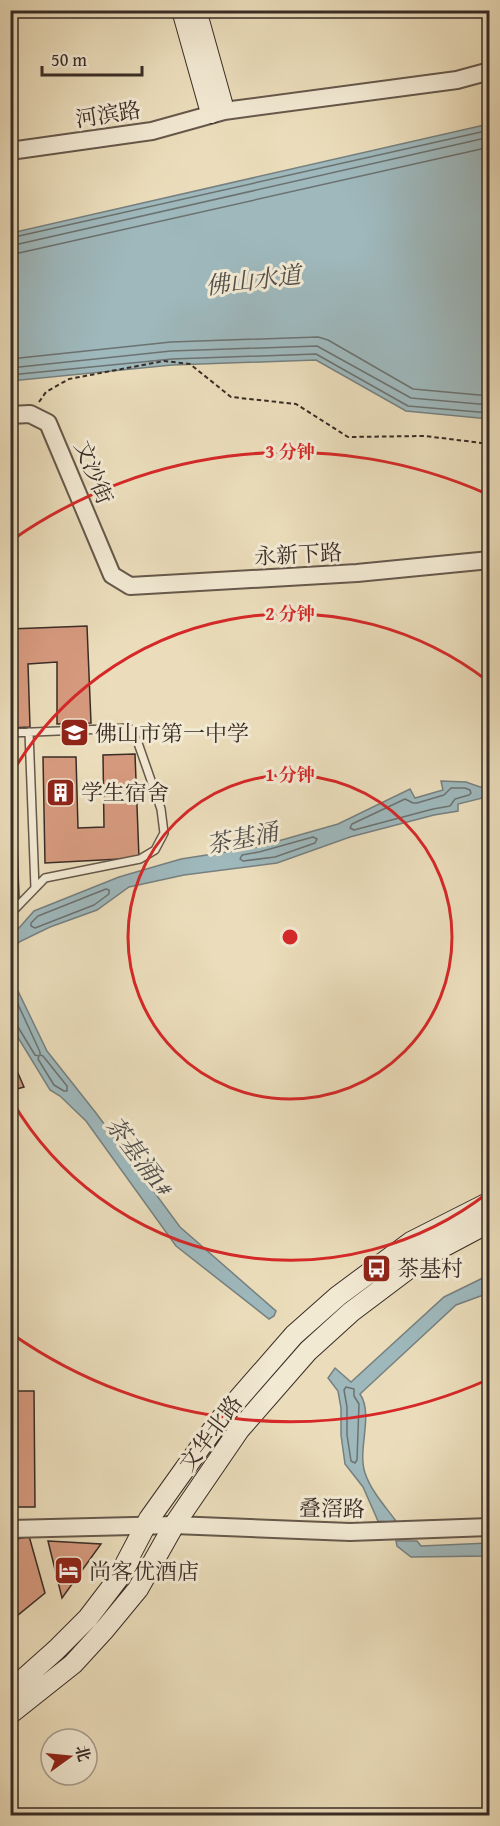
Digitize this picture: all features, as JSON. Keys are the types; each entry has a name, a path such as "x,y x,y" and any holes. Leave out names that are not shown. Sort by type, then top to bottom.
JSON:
{"main road":[{"path":"182,10 217,112"},
{"path":"196,10 217,112"},
{"name":"文华北路","path":"10,1691 88,1618 117,1580 146,1526 219,1421 294,1335 338,1296 411,1242 489,1202"},
{"name":"文华北路","path":"10,1714 73,1664 138,1589 174,1525 239,1430 308,1351 351,1312 424,1257 489,1222"}],"street":[{"name":"河滨路","path":"10,151 152,131 217,112 457,80 489,71"},
{"path":"10,415 30,414"},
{"name":"文沙街","path":"30,414 48,423 112,575"},
{"name":"永新下路","path":"112,575 130,586 357,573 489,560"},
{"name":"叠滘路","path":"10,1529 174,1525 350,1532 489,1527"}],"lane":[{"path":"10,733 129,728 138,743 161,810 164,834 155,850 140,859 45,878 15,909 10,909"},
{"path":"30,732 35,888"}],"path":[{"path":"30,414 46,392 69,378 164,361 190,364 231,397 296,404 348,437 425,436 489,444"}],"water":[{"name":"佛山水道","path":"489,124 489,419 406,411 316,360 172,365 11,381 11,233"},
{"path":"441,781 466,782 480,787 489,786 489,804 486,805 482,798 458,804 458,811 350,837 277,863 184,875 129,887 97,910 50,927 19,942 11,959 11,937 34,911 119,877 181,859 257,847 338,824 410,789 415,798 443,790"},
{"path":"11,959 17,989 47,1051 180,1227 276,1311 274,1316 269,1319 176,1246 86,1121 60,1096 50,1090 11,1026"},
{"path":"489,1275 489,1293 456,1305 360,1394 366,1412 363,1453 365,1473 375,1492 396,1521 378,1521 363,1487 345,1464 338,1391 328,1378 335,1368 351,1382 444,1297"},
{"path":"396,1541 417,1541 421,1546 489,1543 489,1556 411,1557 397,1546"}],"building":[{"name":"学生宿舍","path":"87,626 91,723 57,724 57,662 28,664 30,727 10,728 10,629"},
{"name":"学生宿舍","path":"135,754 139,858 45,863 43,757 76,757 78,828 104,827 103,755"},
{"name":"学生宿舍","path":"10,758 14,758 19,898 10,898"},
{"path":"10,1055 24,1087 10,1091"},
{"path":"10,1391 34,1391 35,1507 10,1507"},
{"path":"29,1536 45,1593 18,1615 10,1617 10,1541"},
{"name":"尚客优酒店","path":"48,1541 101,1544 62,1598"}],"place":[{"name":"佛山市第一中学","path":"74,733"},
{"name":"学生宿舍","path":"60,792"},
{"name":"茶基村","path":"376,1268"},
{"name":"尚客优酒店","path":"68,1571"}],"water label":[{"name":"茶基涌","path":"242,838"},
{"name":"茶基涌1#","path":"139,1156"}]}
